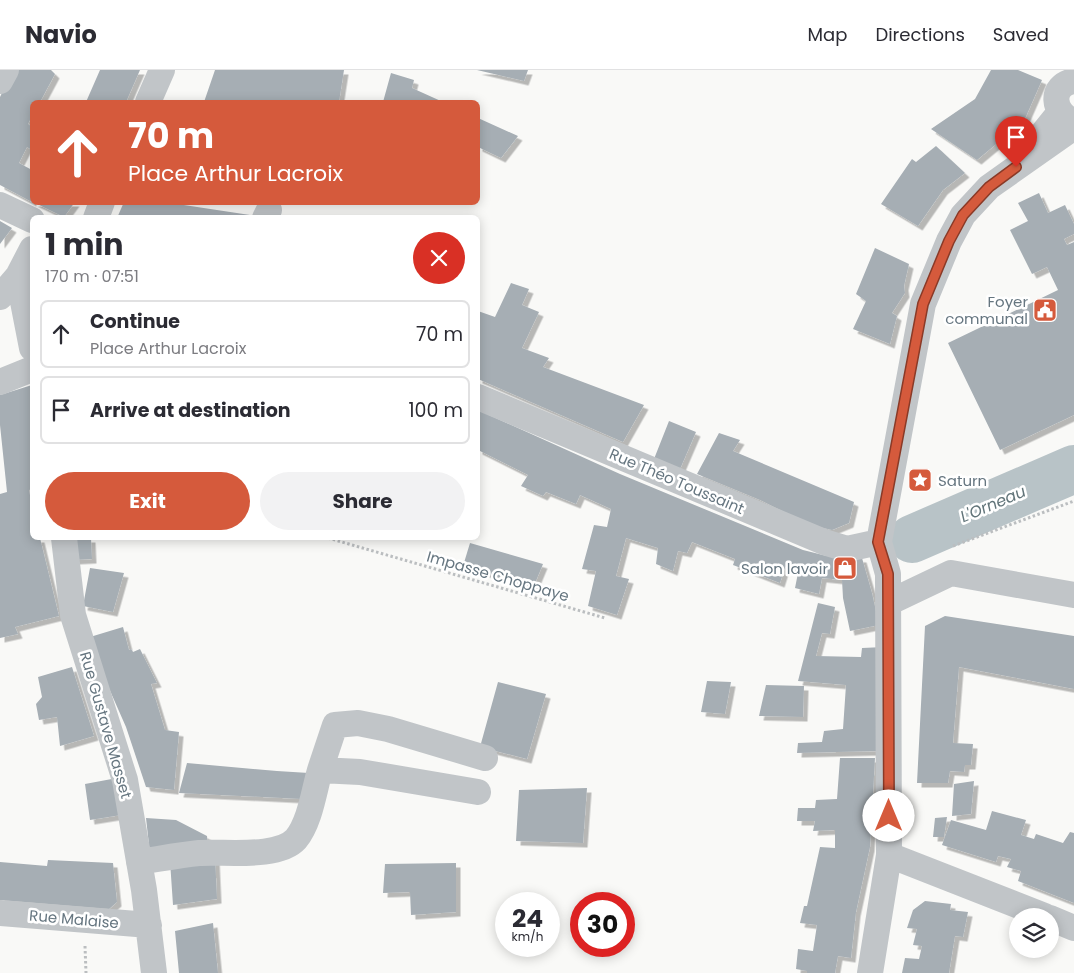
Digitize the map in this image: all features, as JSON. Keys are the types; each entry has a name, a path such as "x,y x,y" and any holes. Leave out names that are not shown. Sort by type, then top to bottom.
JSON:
{"street":[{"path":"0,81 6,70"},
{"path":"149,100 162,70"},
{"path":"870,973 889,855 888,574 878,542 923,304 949,241 963,215 989,187 1016,167 1069,120 1056,104 1058,90 1063,85 1074,81 1061,70"},
{"path":"0,205 30,219"},
{"path":"0,297 18,276 30,253"},
{"path":"18,276 30,338"},
{"path":"0,382 30,370"},
{"name":"Rue Théo Toussaint","path":"480,398 824,542 847,549 878,542"},
{"name":"Rue Gustave Masset","path":"64,540 73,615 125,780 149,925 154,973"},
{"path":"888,603 951,573 1074,595"},
{"path":"139,862 193,854 261,852 279,848 295,840 302,828 335,725 358,723 388,729 485,758"},
{"path":"320,770 360,772 478,792"},
{"path":"889,855 1024,908"},
{"name":"Rue Malaise","path":"0,913 149,925"},
{"path":"1059,922 1074,928"}],"path":[{"path":"945,549 1074,501"},
{"name":"Impasse Choppaye","path":"335,540 605,618"}],"building":[{"path":"13,70 51,70 55,74 41,100 30,100 30,120 28,124 30,126 30,149 27,147 19,163 30,169 30,201 0,185 0,97"},
{"path":"100,70 140,70 127,100 87,100"},
{"path":"215,70 344,70 339,100 205,100"},
{"path":"477,70 528,70 524,81"},
{"path":"991,70 1018,70 1042,80 1024,121 977,160 931,129 975,99"},
{"path":"391,73 414,80 412,88 439,100 384,100"},
{"path":"480,119 518,136 501,158 480,148"},
{"path":"936,146 965,173 943,190 918,226 881,204 912,159 916,162"},
{"name":"Foyer communal","path":"1039,193 1048,213 1065,205 1074,224 1074,234 1064,239 1067,245 1074,242 1074,415 1000,450 948,343 1058,290 1047,267 1032,274 1010,230 1028,221 1018,203"},
{"path":"39,205 73,205 65,215 60,215"},
{"path":"123,205 184,205 250,215 118,215"},
{"path":"0,221 12,228 0,244"},
{"path":"875,248 909,264 904,286 905,293 892,313 897,316 890,344 853,329 866,301 856,294"},
{"path":"511,283 529,289 522,305 539,312 522,348 549,358 543,367 644,405 623,442 480,380 480,312 495,317"},
{"path":"30,386 30,540 40,540 59,616 15,627 18,634 0,638 0,494 7,492 0,425 0,395"},
{"path":"480,411 620,474 803,550 827,556 862,558 879,625 850,631 843,598 842,580 822,578 819,594 795,588 798,573 785,567 780,583 733,565 735,559 692,542 687,553 678,551 673,571 656,564 658,548 626,538 616,576 629,579 617,615 588,606 596,571 582,569 594,525 607,527 611,509 580,495 576,504 546,492 543,496 521,486 528,475 480,451"},
{"path":"669,421 696,432 680,469 654,459"},
{"path":"719,433 740,440 733,451 854,502 849,523 832,530 811,525 760,500 697,474"},
{"path":"72,540 91,540 92,559 73,560"},
{"path":"470,543 543,564 533,588 463,566"},
{"path":"90,568 124,573 113,612 83,606"},
{"path":"818,603 835,607 830,634 822,633 816,656 861,657 862,648 884,647 877,751 797,753 798,743 822,742 824,731 843,729 846,685 798,681"},
{"path":"945,616 1074,636 1074,689 959,667 953,743 973,744 971,765 965,765 964,772 950,771 948,783 917,783 925,626"},
{"path":"123,627 129,650 131,649 133,652 140,649 157,683 151,684 165,730 179,732 174,790 146,787 126,727 96,659 90,637"},
{"path":"72,667 94,736 60,746 57,717 39,720 36,704 42,697 38,677"},
{"path":"707,681 731,682 725,714 701,712"},
{"path":"498,682 546,694 527,759 480,747"},
{"path":"766,685 804,686 803,717 759,716"},
{"path":"840,758 875,758 870,847 856,912 851,958 838,956 835,973 807,973 807,971 796,969 798,949 813,951 817,925 800,923 804,906 807,906 820,847 835,848 835,830 813,831 815,821 797,821 798,808 815,808 816,800 837,799"},
{"path":"187,763 309,773 302,799 179,793"},
{"path":"117,778 121,815 90,820 85,784"},
{"path":"974,781 971,814 952,816 954,784"},
{"path":"587,788 583,843 516,841 519,790"},
{"path":"992,811 1026,820 1021,835 1034,839 1036,834 1063,843 1070,832 1074,833 1074,903 1018,881 1021,871 1007,867 1011,859 998,856 996,862 942,845 951,820 986,830"},
{"path":"947,817 944,837 933,837 935,818"},
{"path":"146,818 176,820 207,836 208,848 150,854"},
{"path":"215,856 217,899 173,905 170,861"},
{"path":"48,860 113,863 117,902 109,909 0,900 0,862 47,866"},
{"path":"456,863 456,912 411,915 410,892 383,893 385,864"},
{"path":"925,901 951,904 950,910 968,912 963,937 955,936 949,973 902,973 905,958 919,959 922,946 913,945 917,929 907,928 913,910"},
{"path":"213,923 218,973 179,973 175,931"}],"waterway":[{"name":"L'Orneau","path":"912,539 1074,469"}],"place":[{"name":"Foyer communal","path":"1045,310"},
{"name":"Saturn","path":"920,480"},
{"name":"Salon lavoir","path":"845,568"}],"route":[{"path":"889,816 888,574 878,542 900,421 923,304 949,241 963,215 989,187 1016,167"}]}
